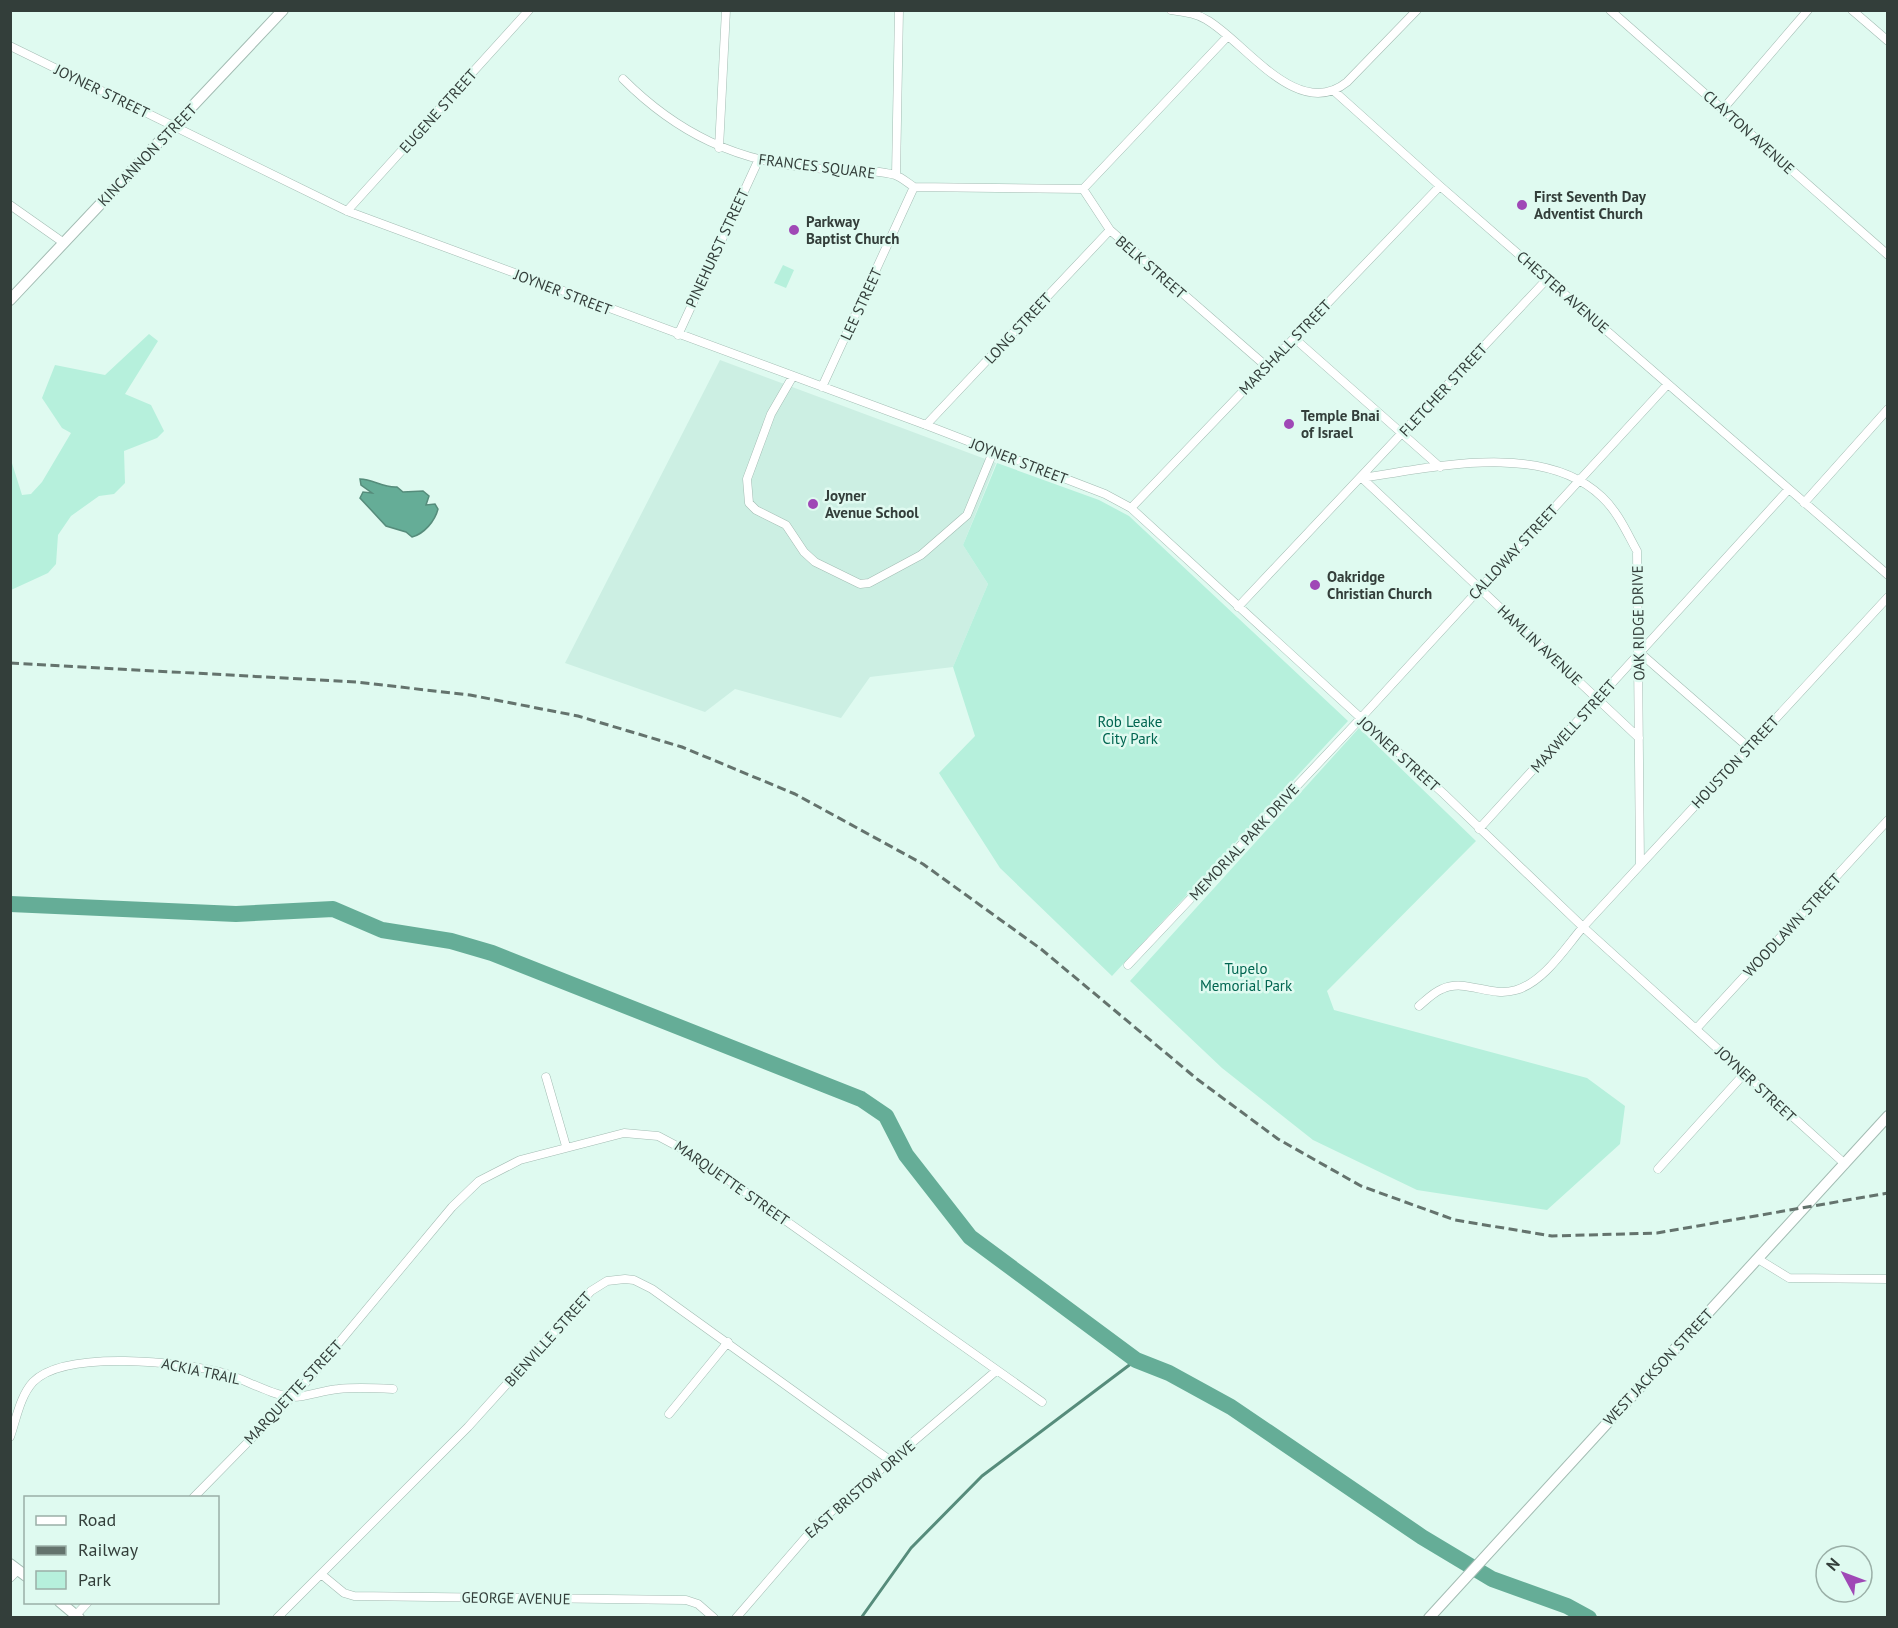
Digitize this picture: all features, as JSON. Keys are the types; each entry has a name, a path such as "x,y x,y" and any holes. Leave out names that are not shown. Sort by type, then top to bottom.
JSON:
{"street":[{"name":"KINCANNON STREET","path":"10,300 283,10"},
{"name":"EUGENE STREET","path":"347,211 529,10"},
{"path":"719,148 726,10"},
{"name":"FRANCES SQUARE","path":"623,79 662,112 719,148 758,161 809,168 896,175 898,10"},
{"path":"1171,10 1201,16 1296,89 1318,93 1334,91 1357,72 1418,10"},
{"name":"CLAYTON AVENUE","path":"1610,10 1887,255"},
{"path":"1723,109 1808,10"},
{"path":"1852,10 1887,41"},
{"path":"896,175 914,187 1083,189 1228,36"},
{"name":"JOYNER STREET","path":"10,46 347,211 926,425 1105,494 1131,507 1583,927 1845,1164"},
{"name":"CHESTER AVENUE","path":"1334,91 1667,385 1887,574"},
{"name":"PINEHURST STREET","path":"678,335 758,161"},
{"name":"MARSHALL STREET","path":"1131,507 1440,186"},
{"name":"LEE STREET","path":"822,387 914,187"},
{"name":"BELK STREET","path":"1083,189 1110,230 1266,366"},
{"path":"10,205 64,243"},
{"name":"LONG STREET","path":"926,425 1110,230"},
{"name":"FLETCHER STREET","path":"1238,607 1548,278"},
{"path":"1294,338 1440,466"},
{"path":"793,376 771,414 751,468 746,491 749,503 756,510 786,525 794,532 804,552 815,562 860,584 869,583 921,555 967,515 993,452"},
{"name":"CALLOWAY STREET","path":"1360,719 1667,385"},
{"path":"1804,503 1887,409"},
{"name":"OAK RIDGE DRIVE","path":"1362,478 1440,466 1511,462 1548,468 1580,480 1603,498 1620,520 1637,551 1640,866"},
{"name":"HAMLIN AVENUE","path":"1362,478 1639,738"},
{"name":"MAXWELL STREET","path":"1479,830 1788,490"},
{"name":"HOUSTON STREET","path":"1419,1006 1442,989 1461,984 1491,992 1516,990 1542,975 1583,927 1887,597"},
{"path":"1639,652 1748,747"},
{"name":"MEMORIAL PARK DRIVE","path":"1128,965 1360,719"},
{"name":"WOODLAWN STREET","path":"1696,1029 1887,820"},
{"path":"1658,1169 1744,1074"},
{"path":"546,1077 566,1146"},
{"name":"WEST JACKSON STREET","path":"1429,1617 1887,1116"},
{"name":"MARQUETTE STREET","path":"193,1496 293,1397 469,1189 507,1165 566,1146 624,1132 648,1133 668,1140 1042,1402"},
{"path":"1758,1259 1789,1278 1887,1279"},
{"name":"BIENVILLE STREET","path":"277,1617 468,1427 582,1299 599,1286 615,1279 642,1283 729,1342 891,1461"},
{"path":"669,1414 729,1342"},
{"name":"ACKIA TRAIL","path":"10,1437 24,1396 32,1383 50,1372 72,1366 139,1360 173,1362 224,1373 293,1397"},
{"name":"EAST BRISTOW DRIVE","path":"736,1617 819,1522 996,1371"},
{"path":"293,1397 340,1388 393,1389"},
{"name":"GEORGE AVENUE","path":"321,1574 344,1593 354,1596 686,1600 698,1604 714,1617"},
{"path":"63,1604 78,1616"}],"shaded area":[{"name":"Joyner Avenue School","path":"720,360 996,463 963,545 988,584 953,667 870,677 841,718 735,689 705,712 565,663"},
{"path":"360,479 397,487 403,492 423,491 429,496 426,505 435,504 438,509 434,518 425,530 412,537 406,532 386,526 360,498 363,492 372,493 361,485"}],"green space":[{"path":"783,265 794,270 786,288 774,283"},
{"path":"149,334 158,341 125,394 151,405 164,431 157,438 124,451 125,483 114,494 99,496 71,516 58,535 56,564 48,573 11,590 11,460 22,495 31,494 42,482 71,433 62,428 42,398 55,365 105,375"},
{"name":"Rob Leake City Park","path":"997,463 1099,500 1129,516 1348,721 1112,976 1000,868 939,773 975,736 953,667 988,584 963,545"},
{"name":"Tupelo Memorial Park","path":"1359,728 1476,841 1327,991 1334,1010 1587,1078 1625,1106 1620,1144 1547,1210 1417,1190 1313,1140 1222,1068 1130,981"}],"waterway":[{"path":"10,904 236,914 333,909 382,930 451,941 492,953 861,1099 886,1116 906,1155 970,1237 1136,1360 1169,1373 1231,1407 1422,1537 1492,1579 1567,1606 1589,1618"},
{"path":"861,1618 911,1548 982,1476 1136,1360"}],"railway":[{"path":"10,663 356,682 470,695 578,716 682,747 795,794 923,864 1041,949 1197,1079 1278,1139 1361,1186 1455,1220 1552,1236 1657,1233 1888,1193"}],"place":[{"name":"First Seventh Day Adventist Church","path":"1522,205"},
{"name":"Parkway Baptist Church","path":"794,230"},
{"name":"Temple Bnai of Israel","path":"1289,424"},
{"name":"Joyner Avenue School","path":"813,504"},
{"name":"Oakridge Christian Church","path":"1315,585"}]}
